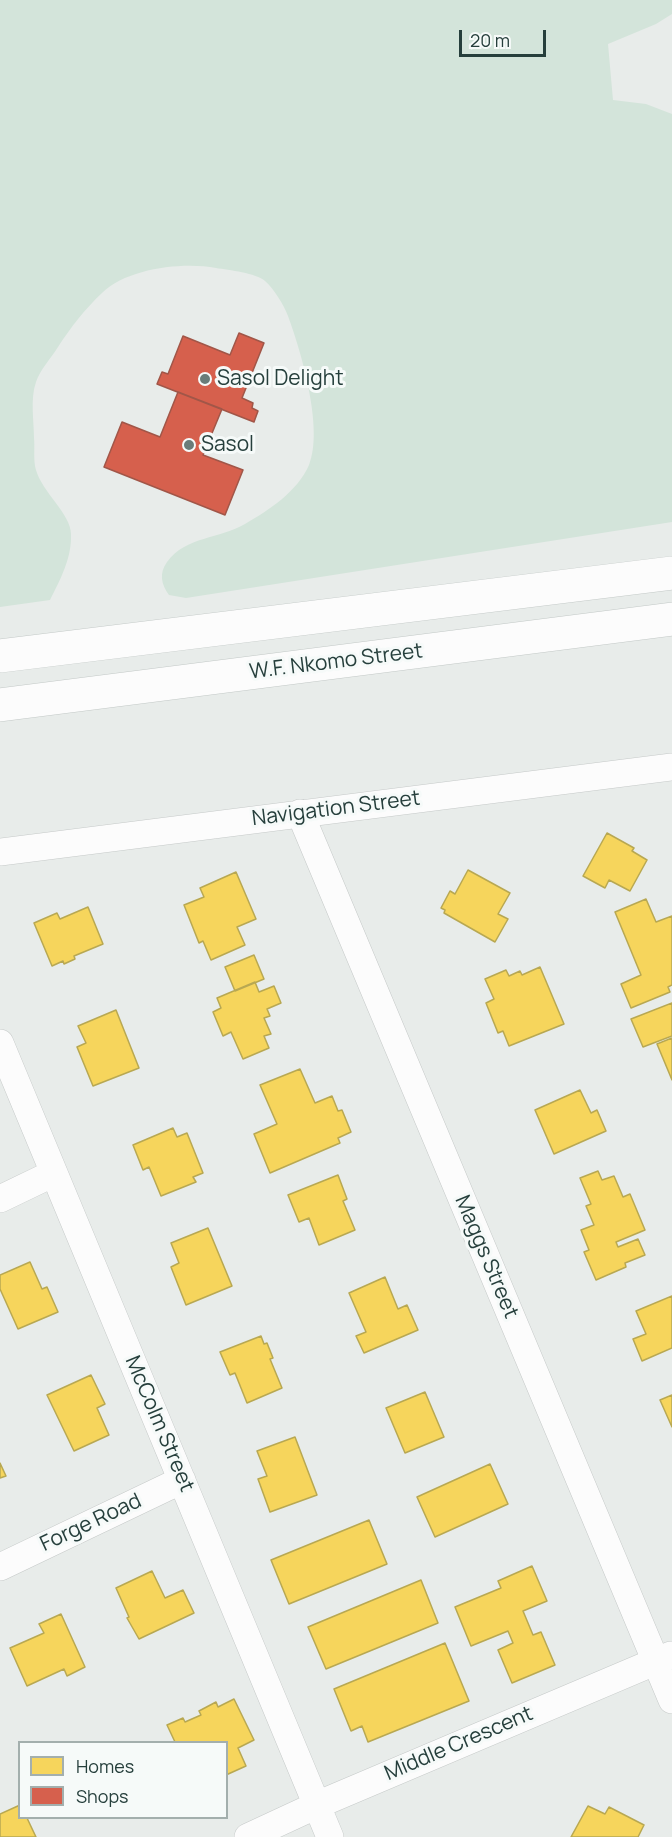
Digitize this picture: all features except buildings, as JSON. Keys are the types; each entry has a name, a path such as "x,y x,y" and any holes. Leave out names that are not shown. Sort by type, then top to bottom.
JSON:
{"main road":[{"path":"0,656 672,573"},
{"name":"W.F. Nkomo Street","path":"0,705 672,619"}],"street":[{"name":"Navigation Street","path":"0,852 672,767"},
{"name":"Maggs Street","path":"300,813 664,1658 672,1700"},
{"name":"McColm Street","path":"0,1043 330,1837"},
{"path":"0,1199 54,1173"},
{"name":"Forge Road","path":"0,1567 182,1480"},
{"name":"Middle Crescent","path":"248,1837 316,1805 664,1658"}],"green space":[{"path":"0,0 672,0 672,14 656,24 608,44 613,100 646,104 672,114 672,522 186,598 169,595 162,578 167,562 184,547 245,524 290,492 309,465 314,431 309,390 299,349 286,312 272,288 261,278 242,272 203,266 156,269 126,278 102,293 73,325 38,378 33,403 35,466 39,478 70,526 70,552 50,600 0,607"}],"place":[{"name":"Sasol Delight","path":"205,379"},
{"name":"Sasol","path":"189,445"}]}
